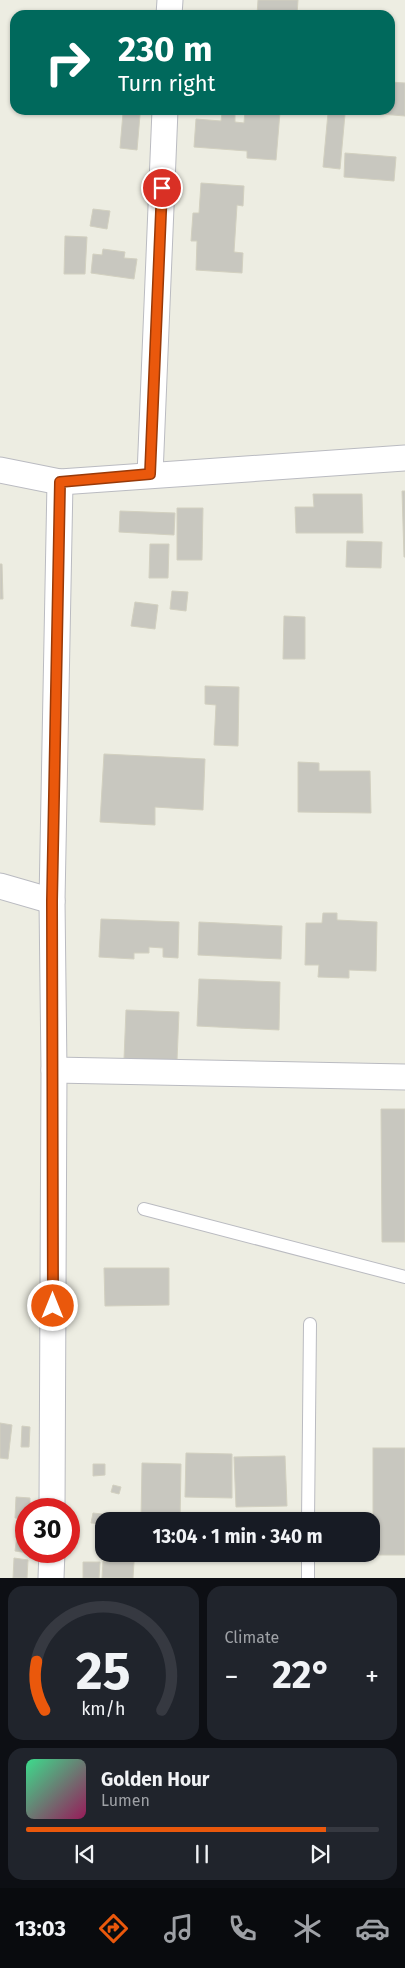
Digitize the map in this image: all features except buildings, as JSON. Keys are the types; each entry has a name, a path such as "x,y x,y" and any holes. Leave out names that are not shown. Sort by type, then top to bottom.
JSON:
{"street":[{"path":"150,474 165,115"},
{"path":"0,470 60,482 150,474 405,458"},
{"path":"52,1498 54,1070 52,901 60,482"},
{"path":"0,886 52,901"},
{"path":"54,1070 405,1077"},
{"path":"51,1578 52,1563"}],"lane":[{"path":"144,1209 405,1277"},
{"path":"308,1512 310,1324"},
{"path":"308,1562 308,1578"}],"route":[{"path":"53,1306 54,1070 52,901 60,482 150,474 162,188"}]}
